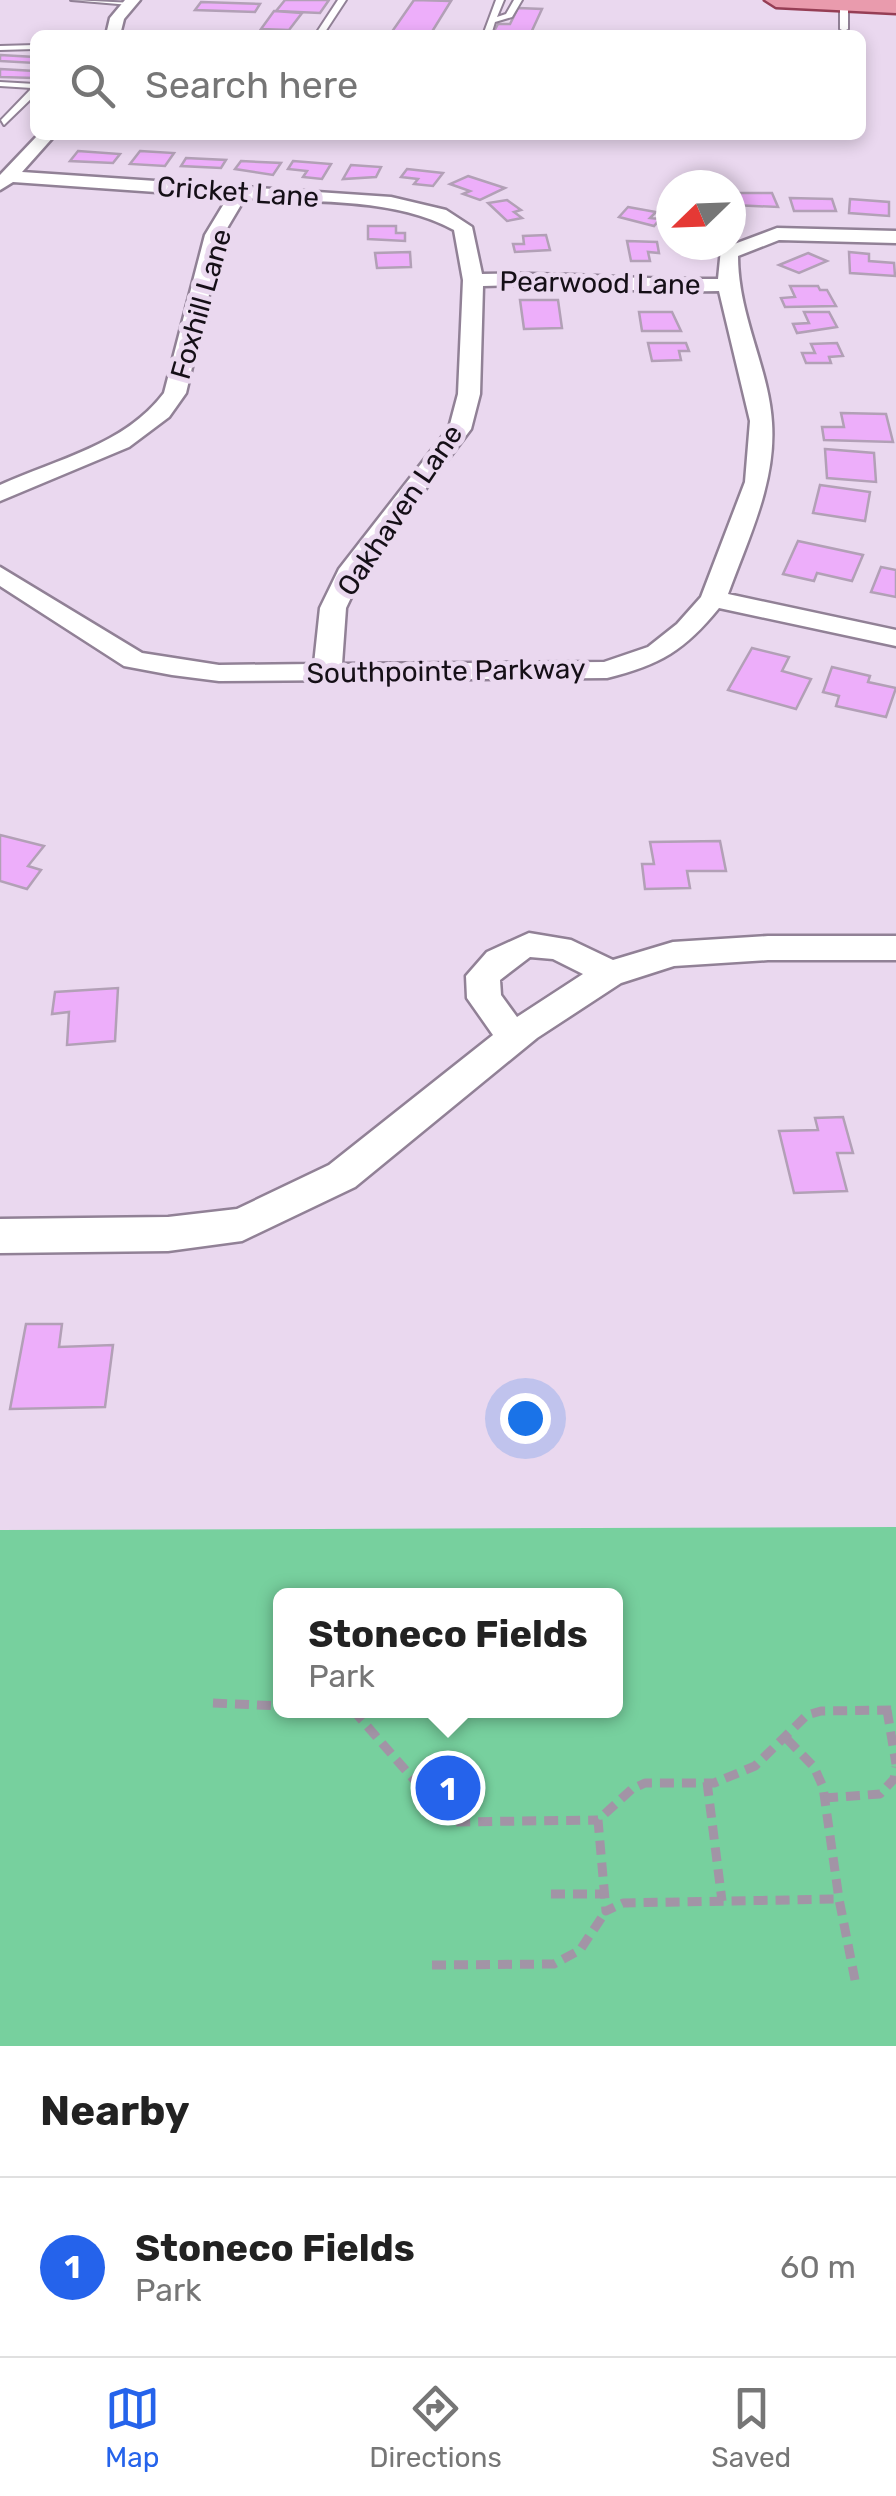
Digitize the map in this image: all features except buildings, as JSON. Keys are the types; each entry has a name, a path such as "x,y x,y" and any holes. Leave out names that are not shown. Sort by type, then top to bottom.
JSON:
{"main road":[{"path":"780,0 896,6"}],"street":[{"path":"95,14 109,1"},
{"path":"115,30 117,18 132,1"},
{"path":"4,181 41,140"},
{"name":"Cricket Lane","path":"4,181 391,203 439,214 463,227"},
{"name":"Foxhill Lane","path":"0,494 125,438 154,421 169,404 175,394 214,235 240,192"},
{"name":"Oakhaven Lane","path":"327,673 334,608 352,569 460,429 469,394 472,280 463,227"},
{"name":"Southpointe Parkway","path":"746,236 760,230 896,237"},
{"name":"Southpointe Parkway","path":"0,576 134,660 219,673 608,670 658,652 686,630 713,599 757,482 761,420 722,260"},
{"name":"Pearwood Lane","path":"472,280 563,278 656,286 728,285"},
{"path":"713,599 896,638"},
{"path":"514,1038 484,998 482,976 498,957 530,946 565,946 609,974"},
{"path":"0,1236 168,1234 242,1226 342,1176 514,1038 609,974 673,954 768,948 896,948"}],"lane":[{"path":"76,0 132,1"},
{"path":"322,30 342,0"},
{"path":"495,20 492,13 500,0"},
{"path":"490,30 495,20 509,14 518,0"},
{"path":"844,3 844,29"},
{"path":"0,48 30,48"},
{"path":"0,84 30,87"},
{"path":"4,122 30,93"}],"path":[{"path":"213,1703 273,1706"},
{"path":"360,1718 451,1822 598,1820 632,1789 645,1783 707,1782 755,1766 807,1715 892,1710 896,1765 892,1785 878,1796 824,1798"},
{"path":"787,1738 814,1768 824,1798 854,1980"},
{"path":"707,1782 722,1901"},
{"path":"598,1820 606,1912"},
{"path":"551,1894 605,1894"},
{"path":"432,1964 554,1964 580,1950 606,1912 622,1903 839,1899"}],"green space":[{"path":"896,1527 896,2046 0,2046 0,1530"}],"place":[{"name":"Stoneco Fields","path":"448,1788"}]}
